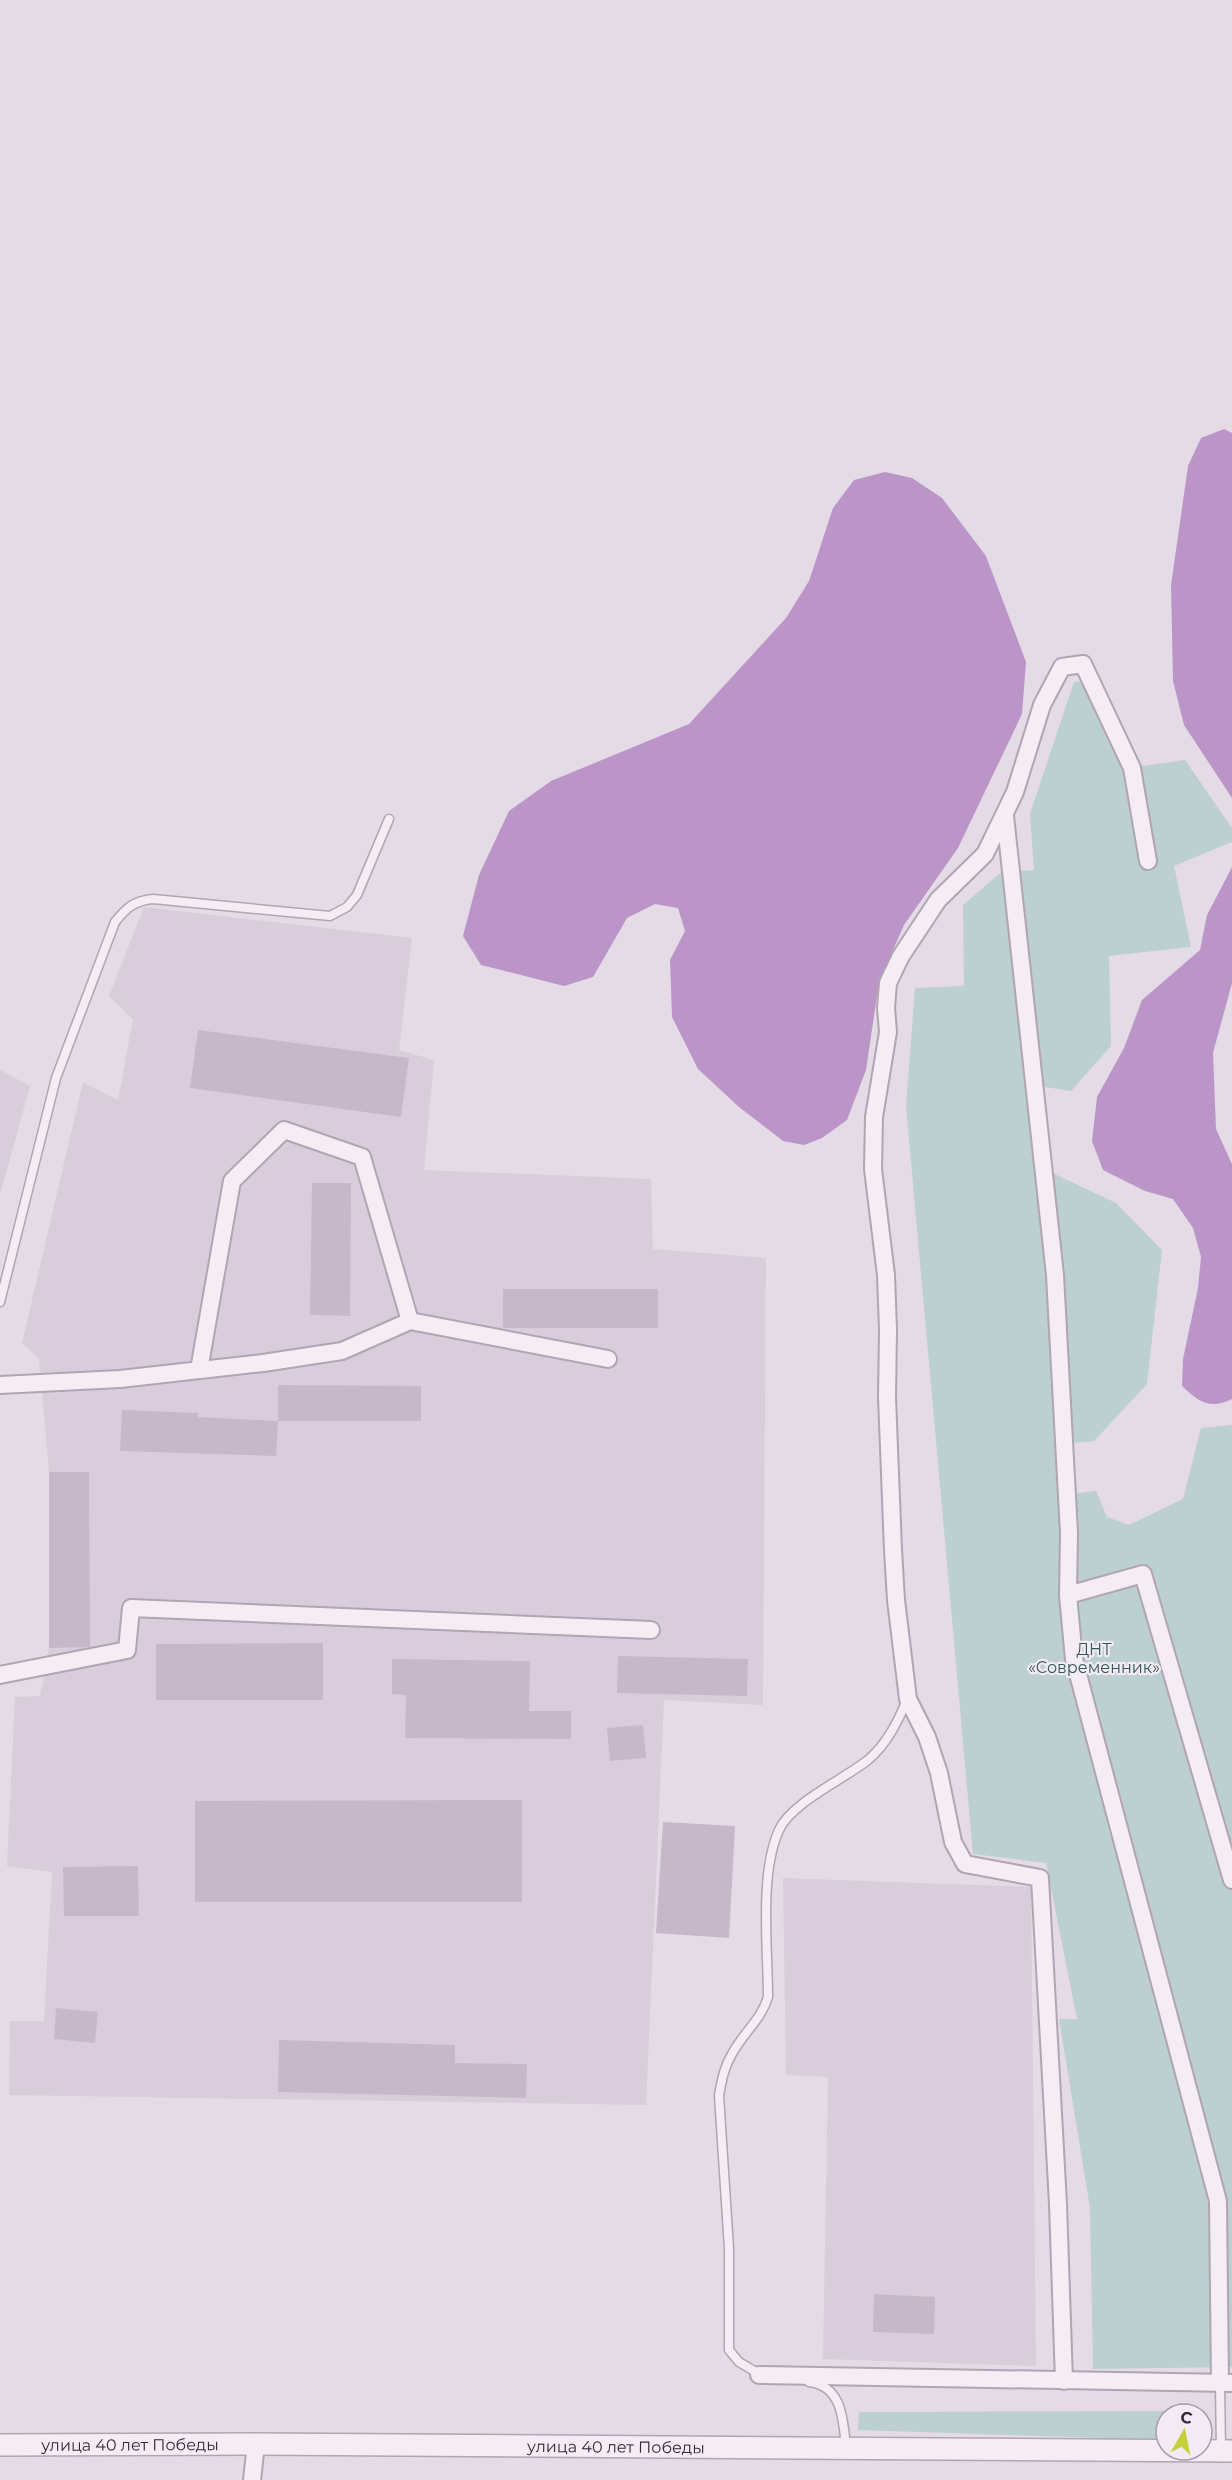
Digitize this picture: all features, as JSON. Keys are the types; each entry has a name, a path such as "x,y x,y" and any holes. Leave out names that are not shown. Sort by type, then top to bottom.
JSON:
{"street":[{"path":"1064,2381 1058,2204 1040,1878 965,1864 953,1842 939,1773 927,1737 908,1699 896,1600 893,1550 887,1397 886,1275 873,1169 874,1117 888,1032 886,1008 888,983 901,956 938,900 985,854 1015,792 1042,705 1062,667 1083,664 1132,768 1148,861"},
{"path":"759,2375 1226,2383 1218,2201 1074,1659 1068,1595 1069,1533 1055,1275 1004,816"},
{"path":"199,1370 232,1180 284,1130 362,1157 410,1320"},
{"path":"0,1385 120,1379 342,1351 410,1320 608,1359"},
{"path":"1068,1595 1143,1574 1232,1880"},
{"path":"0,1675 127,1650 131,1608 651,1630"},
{"path":"252,2480 256,2444"},
{"name":"улица 40 лет Победы","path":"0,2445 256,2444 1226,2451"}],"lane":[{"path":"0,1302 56,1078 115,922 127,907 138,900 153,898 330,916 347,907 357,895 389,819"},
{"path":"846,2448 842,2409 832,2392 816,2383 759,2375 739,2362 729,2350 729,2249 719,2095 723,2071 733,2052 763,2013 768,1997 767,1887 771,1854 780,1828 794,1811 869,1759 894,1729 908,1699"},
{"path":"1226,2383 1226,2451"}],"shaded area":[{"path":"1224,429 1232,433 1232,798 1184,725 1173,681 1171,585 1188,466 1201,438"},
{"path":"885,472 912,478 942,498 986,556 1026,662 1022,714 958,848 904,925 879,982 866,1070 847,1120 822,1138 804,1145 783,1141 739,1107 698,1069 672,1017 670,960 685,931 678,908 655,904 627,918 593,977 564,986 481,965 463,936 479,875 509,811 551,781 689,724 786,618 809,581 833,508 854,480"},
{"path":"1232,867 1232,983 1213,1053 1216,1129 1232,1164 1232,1399 1211,1404 1199,1400 1182,1386 1183,1359 1198,1288 1201,1257 1193,1228 1173,1199 1145,1191 1103,1170 1092,1141 1097,1097 1124,1048 1142,1000 1200,950 1207,915"},
{"path":"144,907 412,938 399,1050 434,1060 424,1170 651,1179 653,1249 766,1258 763,1705 664,1700 646,2105 9,2095 10,2021 44,2021 52,1872 7,1866 15,1697 40,1696 49,1648 49,1472 39,1359 22,1343 83,1082 118,1100 133,1019 109,996"},
{"path":"0,1070 30,1086 0,1195"},
{"path":"783,1878 1031,1887 1036,2366 823,2359 828,2077 786,2075"}],"green space":[{"name":"ДНТ «Современник»","path":"1097,679 1142,766 1185,760 1232,828 1232,842 1174,866 1191,947 1109,956 1111,1046 1071,1091 1039,1086 1046,1170 1116,1203 1162,1250 1147,1384 1094,1441 1060,1444 1060,1495 1096,1491 1107,1517 1129,1525 1183,1499 1201,1428 1232,1425 1232,2367 1093,2369 1090,2208 1059,2019 1077,2019 1046,1863 973,1854 906,1106 915,988 964,986 963,905 1000,873 1034,870 1030,814 1074,682"},
{"path":"1154,2411 1154,2440 858,2430 859,2412"}],"building":[{"path":"198,1030 409,1058 401,1117 190,1088"},
{"path":"312,1183 351,1183 350,1316 310,1315"},
{"path":"503,1289 658,1289 658,1328 503,1328"},
{"path":"278,1385 421,1386 421,1421 278,1421"},
{"path":"122,1410 198,1413 198,1417 278,1421 276,1456 120,1451"},
{"path":"49,1472 89,1472 90,1647 49,1648"},
{"path":"323,1643 323,1700 156,1700 156,1644"},
{"path":"618,1656 748,1659 747,1696 617,1693"},
{"path":"392,1659 530,1661 529,1711 571,1711 571,1739 405,1738 406,1695 392,1694"},
{"path":"643,1725 646,1758 610,1761 607,1728"},
{"path":"522,1800 522,1902 195,1902 195,1801"},
{"path":"663,1822 735,1826 729,1938 656,1933"},
{"path":"138,1866 139,1916 64,1916 63,1867"},
{"path":"56,2008 98,2012 95,2043 54,2039"},
{"path":"279,2040 455,2045 455,2063 527,2064 526,2098 278,2092"},
{"path":"874,2294 935,2297 934,2334 873,2332"}]}
